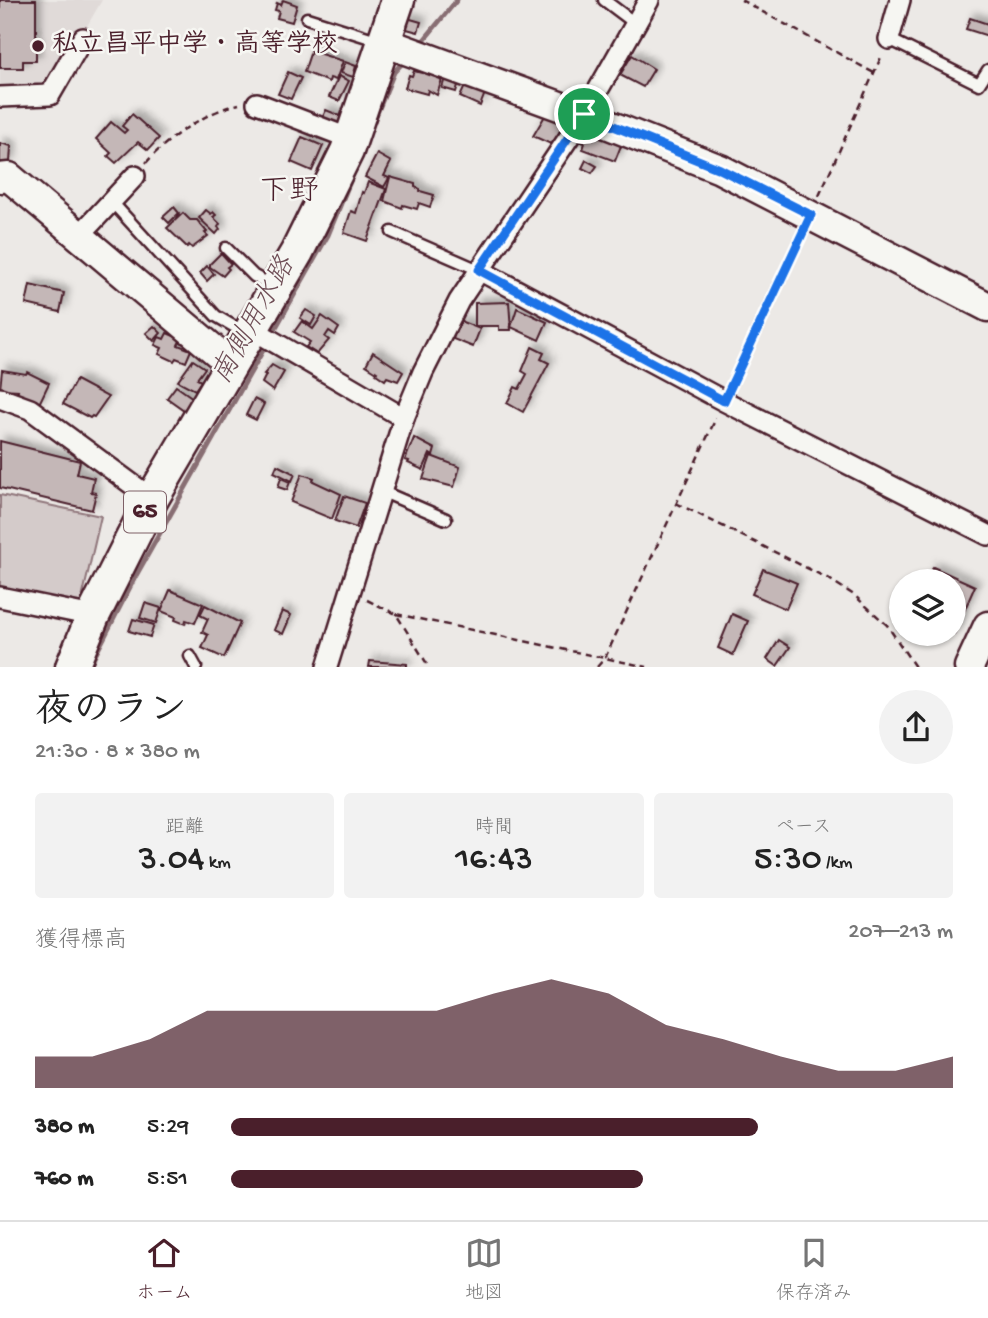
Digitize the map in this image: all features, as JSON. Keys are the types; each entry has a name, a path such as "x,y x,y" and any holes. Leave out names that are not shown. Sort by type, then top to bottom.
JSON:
{"main road":[{"name":"65","path":"72,667 93,616 152,499 297,252 351,139 398,0"}],"street":[{"path":"327,667 380,491 404,418 423,372 479,270 584,114 649,0"},
{"path":"889,39 900,0"},
{"path":"0,97 50,95 83,38"},
{"path":"384,42 584,114 720,169 988,307"},
{"path":"257,103 351,139"},
{"path":"79,236 135,176"},
{"path":"0,178 9,177 231,364"},
{"path":"479,270 724,401 988,535"},
{"path":"250,332 404,418"},
{"path":"0,398 30,409 152,499"},
{"path":"0,597 93,616"},
{"path":"978,660 988,625"}],"lane":[{"path":"604,0 636,24"},
{"path":"307,18 384,42"},
{"path":"889,39 979,84 988,70"},
{"path":"112,202 216,316 250,332"},
{"path":"392,232 479,270"},
{"path":"226,248 254,276 276,288"},
{"path":"380,491 446,519"},
{"path":"190,656 197,667"}],"path":[{"path":"741,0 874,73"},
{"path":"597,667 605,658 811,215 889,39"},
{"path":"135,176 156,151 208,114 231,106 257,103"},
{"path":"676,503 829,579 854,595 887,625 915,667"},
{"path":"351,592 396,614 647,667"},
{"path":"396,614 429,667"},
{"path":"429,659 429,667"}],"shaded area":[{"name":"私立昌平中学・高等学校","path":"0,0 102,0 49,92 0,94"},
{"path":"0,495 101,516 81,603 0,587"}],"building":[{"path":"0,0 36,0 36,61 23,61 23,68 0,68"},
{"path":"283,0 297,5 292,22 277,18 277,3 281,5"},
{"path":"407,18 421,22 418,32 403,28"},
{"path":"970,18 988,24 988,36 966,29"},
{"path":"311,51 343,61 336,80 330,78 329,82 304,72"},
{"path":"632,55 654,69 643,87 620,75"},
{"path":"345,62 356,66 353,77 341,73"},
{"path":"423,70 443,76 437,95 428,90 427,94 405,88 409,75 412,76 414,71 422,73"},
{"path":"288,72 301,78 291,99 278,94"},
{"path":"339,76 349,81 339,101 329,97"},
{"path":"445,78 459,82 456,92 442,88"},
{"path":"466,84 485,93 480,106 460,97"},
{"path":"326,110 343,117 337,131 320,123"},
{"path":"132,114 159,138 148,150 138,142 116,163 108,156 111,153 96,139 111,122 124,133 127,130 122,126"},
{"path":"546,114 564,123 553,145 533,136"},
{"path":"586,129 622,143 615,161 583,149 585,143 581,142"},
{"path":"302,137 323,146 312,171 291,162"},
{"path":"0,143 11,146 10,163 0,164"},
{"path":"377,154 391,162 384,176 389,178 384,187 365,177"},
{"path":"586,160 597,166 592,173 582,168"},
{"path":"390,177 415,184 420,191 434,195 430,207 419,203 417,209 403,205 402,208 384,201"},
{"path":"368,182 386,189 367,241 344,233 351,211 356,213"},
{"path":"174,207 179,213 169,223 163,217"},
{"path":"206,210 216,215 213,217 220,224 216,234 199,218"},
{"path":"183,213 190,220 197,220 207,232 205,233 208,236 192,248 189,245 187,247 167,228"},
{"path":"221,253 231,264 223,276 210,267"},
{"path":"207,266 214,274 207,281 200,273"},
{"path":"30,285 64,293 60,312 26,304"},
{"path":"509,302 511,330 499,330 499,326 475,326 475,303"},
{"path":"517,308 547,322 539,340 511,327"},
{"path":"306,310 316,316 311,325 300,318"},
{"path":"322,316 339,328 335,335 329,331 325,337 329,340 317,354 306,347 310,342 294,332 302,321 313,329"},
{"path":"460,321 480,329 473,347 453,339"},
{"path":"154,326 161,333 154,341 146,333"},
{"path":"167,333 181,339 178,345 191,350 186,362 176,358 174,361 159,354 162,348 155,345 159,337 164,339"},
{"path":"532,347 544,353 541,359 549,363 523,412 507,403 515,387 519,389 527,374 522,371"},
{"path":"373,352 403,372 398,381 387,377 385,380 366,365"},
{"path":"193,360 205,368 197,379 201,381 195,390 178,381"},
{"path":"272,365 284,372 273,391 262,383 266,375 264,374"},
{"path":"2,370 27,372 49,383 39,404 17,394 18,390 0,389"},
{"path":"76,380 108,397 94,417 90,418 63,404"},
{"path":"176,386 193,398 184,410 167,398"},
{"path":"254,399 264,404 256,420 246,415"},
{"path":"414,438 435,449 423,470 405,460"},
{"path":"0,441 80,461 77,474 94,478 91,492 96,493 92,510 0,488"},
{"path":"431,456 460,467 454,487 423,479"},
{"path":"277,465 295,474 292,481 274,472"},
{"path":"302,474 341,494 332,519 291,502"},
{"path":"281,478 290,482 287,490 278,487"},
{"path":"344,496 365,503 356,528 335,521"},
{"path":"763,569 797,583 786,609 752,594"},
{"path":"966,582 975,586 966,607"},
{"path":"170,590 203,604 195,623 186,620 185,624 161,611"},
{"path":"145,603 161,608 156,623 140,618"},
{"path":"205,605 240,623 224,658 202,648 208,635 202,632 208,619 200,615"},
{"path":"282,611 291,615 283,634 274,630"},
{"path":"732,614 748,621 733,655 718,648"},
{"path":"133,619 154,625 150,637 129,631"},
{"path":"779,640 790,647 777,666 767,659"},
{"path":"370,661 407,664 407,667 369,667"}],"waterway":[{"name":"南側用水路","path":"419,46 457,0"},
{"name":"南側用水路","path":"373,123 394,72 407,58"},
{"name":"南側用水路","path":"89,667 134,579 328,235 353,174"}],"place":[{"name":"私立昌平中学・高等学校","path":"38,46"}],"district":[{"name":"下野","path":"289,193"}],"route":[{"path":"584,114 720,169 811,215 724,401 479,270 584,114"}]}
